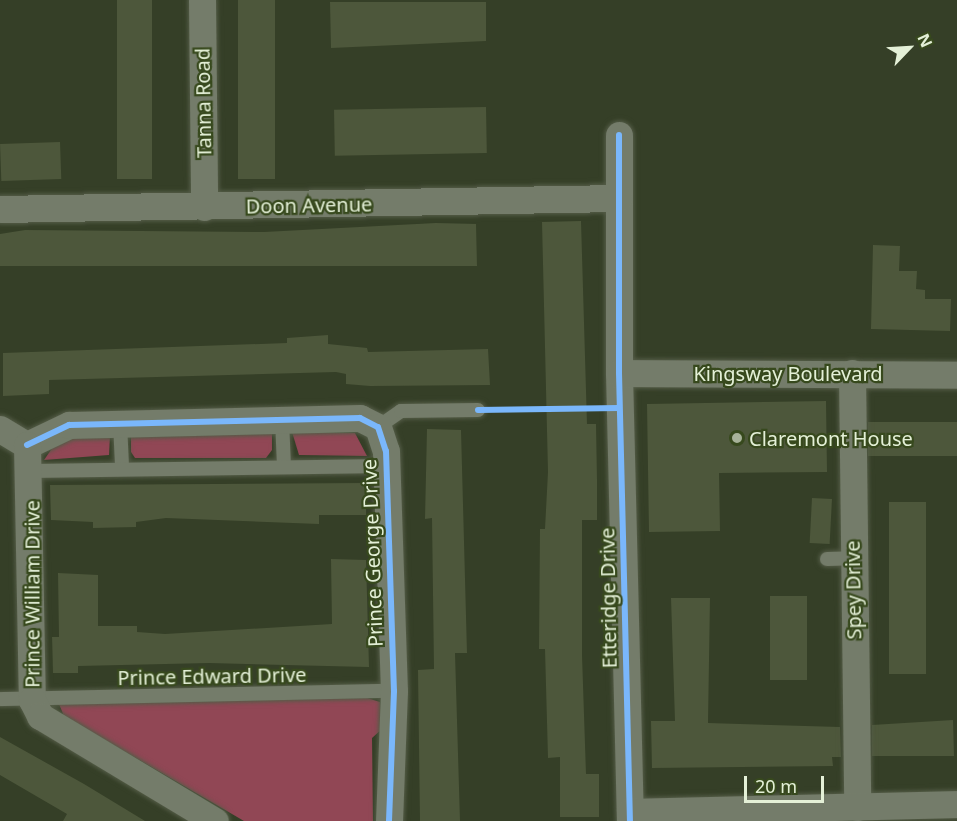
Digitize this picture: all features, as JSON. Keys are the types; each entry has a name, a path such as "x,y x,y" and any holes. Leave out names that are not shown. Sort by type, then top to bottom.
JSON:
{"street":[{"name":"Tanna Road","path":"202,0 204,207"},
{"name":"Etteridge Drive","path":"619,135 619,374 630,816"},
{"name":"Doon Avenue","path":"0,209 619,198"},
{"name":"Spey Drive","path":"852,373 840,559 857,807"},
{"name":"Kingsway Boulevard","path":"619,374 957,375"},
{"path":"0,429 29,458 69,425 360,418 378,427"},
{"name":"Prince George Drive","path":"378,427 386,466 393,691 389,821"},
{"name":"Prince William Drive","path":"29,458 32,700 51,727 215,821"},
{"path":"630,816 957,804"}],"lane":[{"path":"378,427 401,411 478,410"},
{"path":"282,420 284,466"},
{"path":"120,423 122,466"},
{"path":"29,458 122,466 386,466"},
{"name":"Prince Edward Drive","path":"0,699 393,691"}],"shaded area":[{"path":"292,432 355,433 367,456 299,455"},
{"path":"272,433 272,450 266,458 135,458 131,452 131,436"},
{"path":"75,435 110,436 109,455 44,460 57,441"},
{"path":"367,698 380,702 382,729 372,738 373,821 244,821 64,716 59,704"}],"building":[{"path":"117,0 152,0 152,179 117,179"},
{"path":"238,0 275,0 275,179 238,179"},
{"path":"330,2 486,2 486,41 331,48"},
{"path":"486,107 487,153 335,156 334,110"},
{"path":"60,142 61,179 1,181 0,144"},
{"path":"581,221 587,424 596,424 597,481 597,520 582,520 582,655 586,774 599,774 599,817 560,817 560,757 548,758 545,649 539,649 540,529 545,529 548,472 542,222"},
{"path":"436,223 476,224 477,266 0,266 0,234 25,230 264,232"},
{"path":"873,245 900,246 899,271 917,271 916,289 925,290 925,299 951,299 950,331 871,329"},
{"path":"328,335 328,344 367,348 368,352 488,349 490,385 370,386 346,384 346,374 336,372 49,380 49,394 3,396 3,353 287,343 287,338"},
{"name":"Claremont House","path":"826,401 827,472 719,473 720,531 649,532 647,404"},
{"path":"868,422 957,422 957,456 868,456"},
{"path":"427,429 461,430 467,653 455,653 460,821 420,821 418,670 434,669 432,518 425,519"},
{"path":"366,483 366,515 319,515 319,524 166,518 136,522 136,527 93,528 93,522 51,520 50,485"},
{"path":"812,498 832,499 830,544 810,543"},
{"path":"889,502 926,502 926,674 889,674"},
{"path":"331,559 366,560 369,667 209,663 78,666 78,673 53,673 52,637 59,637 58,573 98,575 98,626 137,626 137,632 165,634 332,624"},
{"path":"770,596 807,596 807,680 770,680"},
{"path":"671,598 710,598 708,723 840,727 841,757 832,757 833,766 652,768 651,721 675,721"},
{"path":"953,720 954,756 872,756 872,725"},
{"path":"0,737 145,821 63,821 67,814 0,775"}],"cycle path":[{"path":"619,135 619,373 630,821"},
{"path":"478,410 619,408"},
{"path":"27,445 69,425 360,418 378,427 386,451 394,691 389,821"}],"place":[{"name":"Claremont House","path":"737,438"}]}
